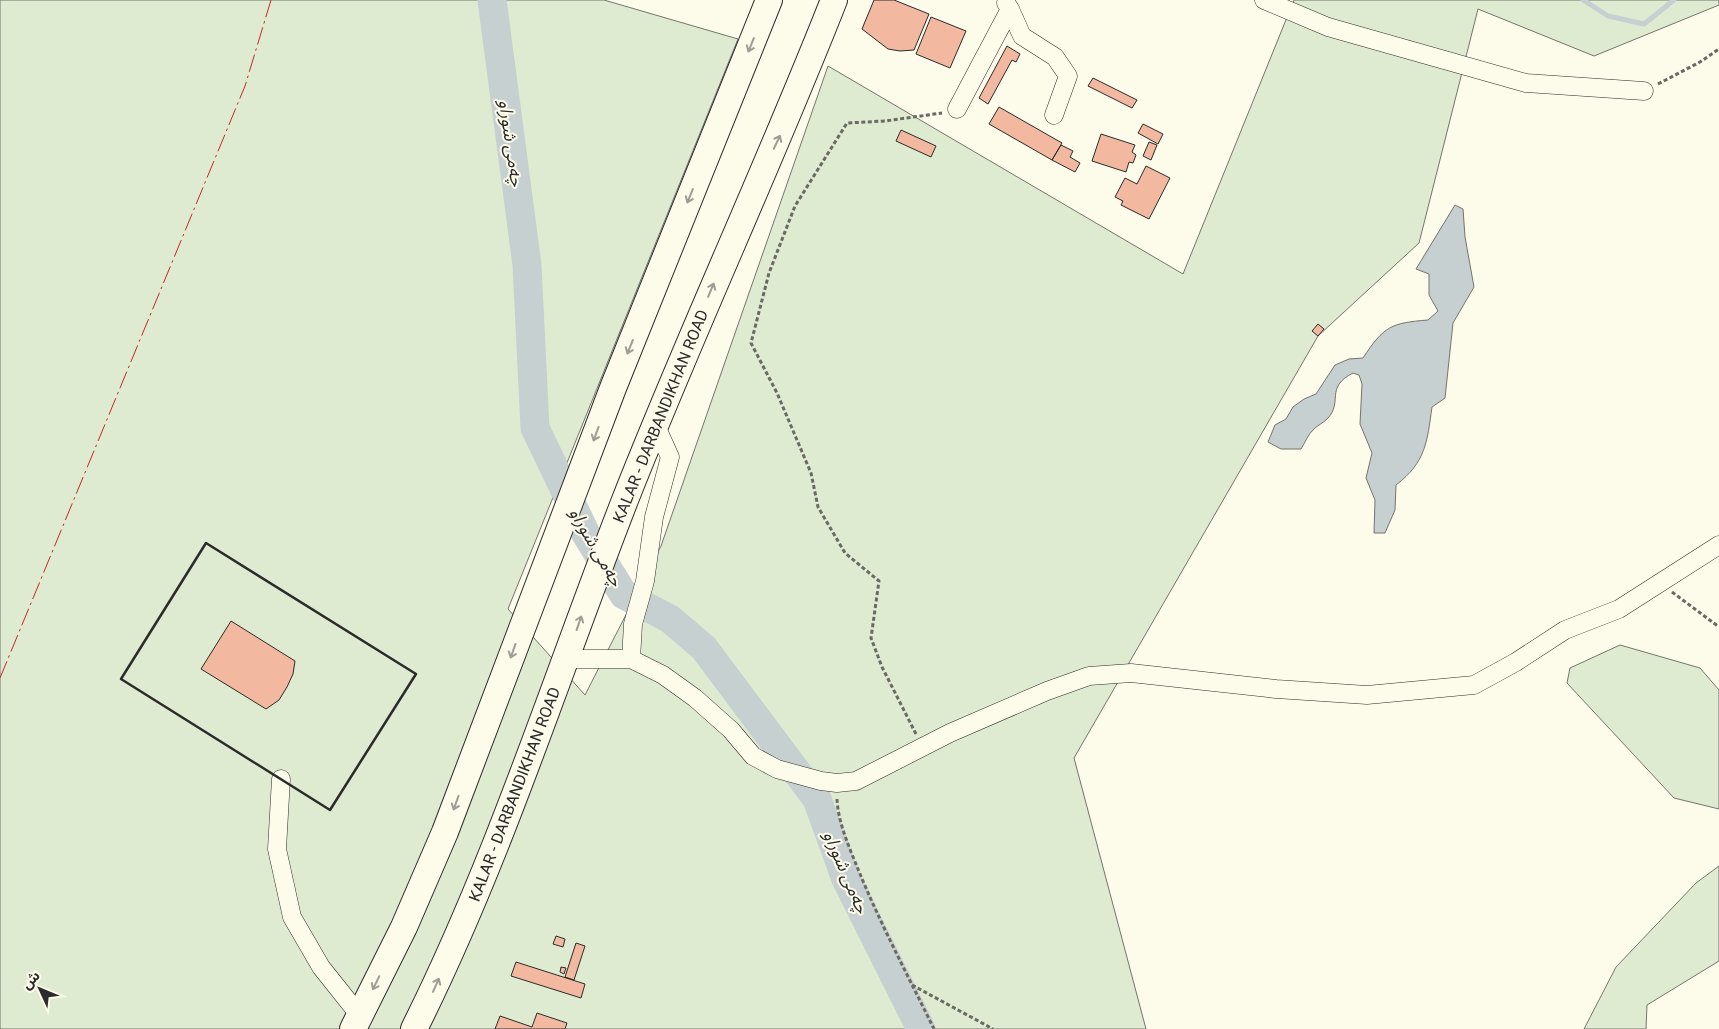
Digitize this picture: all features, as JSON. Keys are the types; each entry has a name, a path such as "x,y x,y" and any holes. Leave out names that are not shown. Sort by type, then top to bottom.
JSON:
{"highway":[{"path":"357,1022 404,927 445,832 613,388 770,0"},
{"name":"KALAR - DARBANDIKHAN ROAD","path":"414,1029 488,866 589,593 655,424 734,235 784,126 834,0"}],"street":[{"path":"1264,0 1338,29 1526,83 1644,91"},
{"path":"957,109 1007,4"},
{"path":"1007,4 1022,36 1055,57 1068,76 1054,115"},
{"path":"631,660 633,624 645,581 654,516 670,457 655,424"},
{"path":"566,659 631,660 663,676 695,698 731,730 753,756 777,769 821,782 837,783 856,781 923,747 1047,691 1089,676 1131,673 1276,689 1367,695 1474,685 1516,662 1565,630 1619,609 1719,545"},
{"path":"281,779 278,848 292,917 321,967 357,1022"}],"path":[{"path":"1644,91 1700,62 1719,49"},
{"path":"923,747 882,667 871,638 879,581 844,553 818,507 811,473 777,393 751,343 769,273 795,206 847,123 885,121 938,114 957,109"},
{"path":"1659,583 1719,627"},
{"path":"837,783 838,808 850,848 870,897 934,1029"},
{"path":"912,985 993,1029"}],"green space":[{"path":"0,0 604,0 738,39 508,609 585,695 661,546 828,66 1183,274 1294,0 1719,0 1719,5 1594,56 1478,9 1419,243 1318,336 1074,758 1146,1029 0,1029"},
{"path":"1620,645 1700,668 1719,690 1719,809 1674,798 1567,683 1570,668"},
{"path":"1719,866 1719,961 1647,1005 1646,1029 1584,1029 1616,967 1696,883"}],"shaded area":[{"path":"1455,205 1463,209 1465,237 1474,287 1453,323 1445,398 1432,407 1426,441 1414,468 1396,485 1395,510 1385,533 1374,533 1375,500 1366,478 1372,453 1360,424 1362,384 1359,375 1353,373 1339,384 1332,413 1312,431 1301,449 1281,449 1268,442 1275,425 1286,419 1293,407 1304,399 1316,394 1335,365 1349,359 1363,358 1377,339 1390,328 1405,323 1428,320 1438,311 1429,295 1429,274 1416,269"}],"building":[{"path":"874,0 894,0 929,14 914,50 900,51 888,49 862,29"},
{"path":"931,17 966,31 950,68 916,54"},
{"path":"1007,46 1020,54 1016,62 1012,60 988,104 979,98"},
{"path":"1093,78 1137,100 1132,108 1088,86"},
{"path":"999,107 1062,143 1052,160 989,124"},
{"path":"1143,124 1163,134 1158,144 1138,133"},
{"path":"901,130 936,146 931,157 896,141"},
{"path":"1101,134 1135,145 1132,152 1136,155 1133,163 1129,162 1126,172 1092,161"},
{"path":"1149,142 1157,145 1151,160 1143,156"},
{"path":"1061,145 1073,151 1070,157 1080,163 1075,172 1052,160"},
{"path":"1146,166 1170,178 1149,219 1121,205 1123,201 1115,197 1125,178 1137,184"},
{"path":"1318,324 1324,329 1318,336 1312,331"},
{"path":"231,621 295,661 293,674 287,687 279,700 266,709 201,669"},
{"path":"556,936 565,939 563,947 553,944"},
{"path":"576,943 585,946 574,980 565,977"},
{"path":"516,962 585,984 581,998 511,976"},
{"path":"561,967 566,968 564,974 560,972"},
{"path":"537,1013 567,1023 565,1029 495,1029 500,1016 532,1027"}],"waterway":[{"name":"چەمی شوراو","path":"492,0 527,265 535,428 586,534 624,595 670,619 704,648 817,799 846,879 921,1029"},
{"path":"1583,0 1608,16 1644,24 1674,0"}],"wall":[{"path":"206,543 416,674 330,810 121,679 206,543"}],"power":[{"path":"0,678 245,86 271,0"}]}
